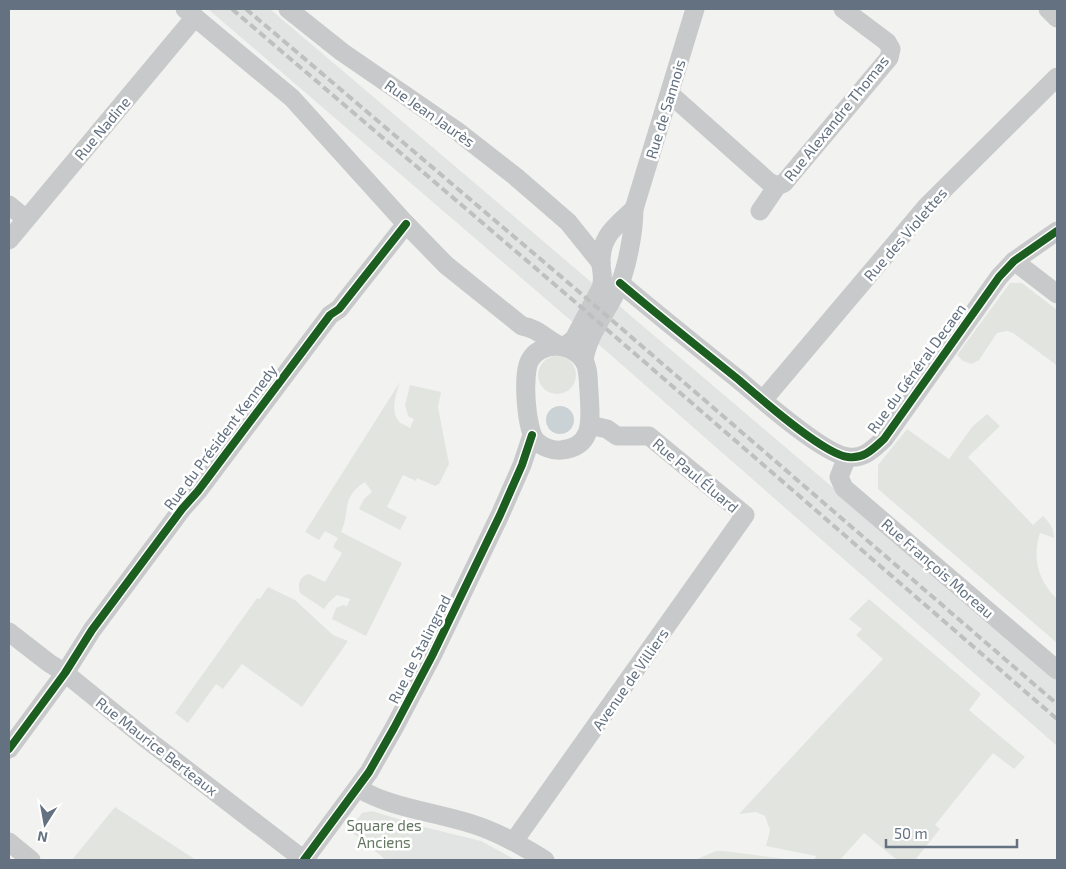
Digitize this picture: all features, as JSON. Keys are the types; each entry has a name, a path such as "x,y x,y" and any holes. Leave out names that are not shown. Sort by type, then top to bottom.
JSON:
{"street":[{"name":"Rue Jean Jaurès","path":"288,9 342,52 457,131 516,177 568,222 601,263"},
{"name":"Rue de Sannois","path":"584,361 587,346 622,277 634,228 634,210 695,9"},
{"name":"Rue Alexandre Thomas","path":"760,211 777,186 784,183 889,58 891,49 887,42 843,9"},
{"path":"1048,9 1057,18"},
{"path":"190,13 292,98 406,224 446,265 522,326 533,328 552,342 572,350 584,361 588,373 587,432 570,449 557,450 540,445 532,435 529,427 525,377 528,364 522,326"},
{"name":"Rue Nadine","path":"9,240 190,13"},
{"name":"Rue des Violettes","path":"763,400 928,206 1057,77"},
{"path":"670,94 769,182 777,186"},
{"path":"9,205 26,219"},
{"path":"528,364 538,351 546,347 563,346 574,339 601,288 603,281 601,263 608,232 634,210"},
{"name":"Rue Jean Jaurès","path":"568,222 605,240"},
{"name":"Rue du Président Kennedy","path":"9,749 65,673 92,630 182,509 198,491 330,315 339,309 406,224"},
{"name":"Rue du Général Decaen","path":"848,457 866,454 884,438 999,277 1014,261 1057,232"},
{"path":"605,240 617,252 622,277 763,400 824,446 835,453 848,457"},
{"path":"1014,261 1057,294"},
{"name":"Rue Paul Éluard","path":"587,432 609,440 617,436 649,436 745,515"},
{"name":"Rue de Stalingrad","path":"304,860 370,772 432,656 500,515 522,465 532,435"},
{"name":"Rue François Moreau","path":"848,457 839,477 844,488 1057,670"},
{"name":"Avenue de Villiers","path":"514,841 745,515"},
{"name":"Rue Maurice Berteaux","path":"9,632 65,673 145,738 304,860"},
{"path":"358,788 380,800 474,824 514,841 545,860"},
{"path":"9,842 31,860"}],"shaded area":[{"path":"208,9 270,9 1057,678 1057,746 597,343"},
{"path":"560,406 570,410 574,420 570,430 560,434 550,430 546,420 550,410"},
{"path":"424,827 481,841 514,859 388,860 413,829 419,833"}],"green space":[{"path":"1010,283 1022,283 1057,310 1057,369 1055,364 1013,333 1007,331 997,333 979,360 972,364 963,361 957,355"},
{"path":"557,356 571,361 576,375 571,389 557,394 543,389 538,375 543,361"},
{"path":"400,382 394,407 396,418 399,422 410,428 414,419 408,416 405,405 410,385 441,392 438,407 449,464 439,484 435,486 417,478 416,481 403,475 387,507 407,517 400,530 359,509 364,499 372,492 365,482 357,488 349,499 341,532 402,563 366,636 332,619 336,608 343,605 347,606 350,599 337,595 324,609 300,593 299,584 303,577 309,574 325,582 342,553 333,547 338,538 325,531 319,540 305,532"},
{"path":"987,414 1000,426 968,457 1033,525 1043,516 1051,526 1054,538 1040,533 1037,560 1038,569 1045,585 1057,599 1057,643 878,489 878,465 907,429 949,459 972,427"},
{"path":"268,587 295,600 333,635 348,641 302,707 242,664 223,689 216,684 188,723 175,713 257,598 260,599"},
{"path":"869,599 981,694 969,710 1025,757 1014,769 993,753 935,825 940,829 915,860 897,860 864,833 840,860 814,860 816,856 766,846 770,830 765,816 756,812 739,814 883,659 856,635 862,629 849,619"},
{"path":"115,807 196,860 72,860"},
{"name":"Square des Anciens","path":"372,811 424,827 419,833 413,829 388,860 386,860 349,830 362,813"},
{"path":"716,851 724,851 794,860 695,860"}],"railway":[{"path":"232,9 574,301 1057,719"},
{"path":"246,9 578,291 1057,704"}],"cycle path":[{"path":"9,749 65,673 92,630 182,509 198,491 330,315 339,309 406,224"},
{"path":"620,283 808,436 837,454 854,457 864,455 884,439 999,277 1014,261 1057,231"},
{"path":"304,860 369,772 394,728 432,656 500,515 522,465 532,435"}]}
